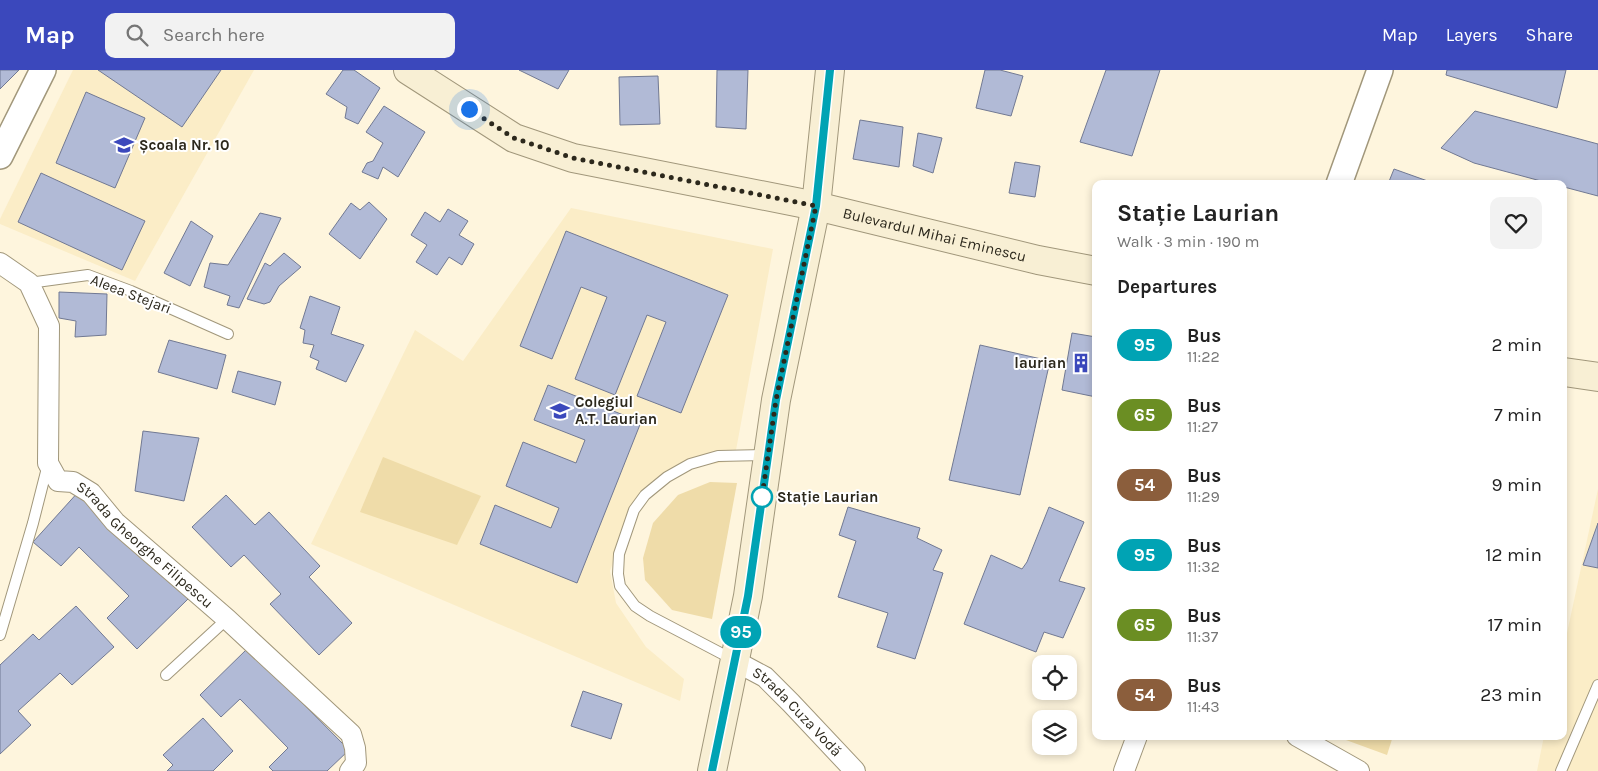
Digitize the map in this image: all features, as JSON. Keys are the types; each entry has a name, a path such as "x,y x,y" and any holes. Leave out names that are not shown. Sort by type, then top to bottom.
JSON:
{"main road":[{"name":"Bulevardul Mihai Eminescu","path":"408,70 514,138 573,158 816,206 1038,260 1092,270"},
{"path":"712,771 748,596 776,400 816,206 830,70"},
{"path":"1567,372 1598,377"}],"street":[{"path":"0,156 43,70"},
{"path":"1340,180 1380,70"},
{"path":"0,264 29,283 49,326 48,463"},
{"name":"Strada Gheorghe Filipescu","path":"48,463 58,481 73,482 90,494 116,522 227,620 351,734 355,748 356,763 350,771"},
{"name":"Strada Cuza Vodă","path":"735,661 765,677 855,771"},
{"path":"1124,771 1136,740"},
{"path":"1304,740 1359,771"}],"lane":[{"name":"Aleea Stejari","path":"29,283 88,275 228,334"},
{"path":"735,661 650,616 635,606 620,586 618,574 619,554 634,510 645,495 667,477 690,464 718,456 768,455"},
{"path":"0,635 33,523 48,463"},
{"path":"166,675 227,620"},
{"path":"1561,771 1598,685"}],"shaded area":[{"name":"Școala Nr. 10","path":"73,70 254,70 135,281 0,224 0,219"},
{"name":"Colegiul A.T. Laurian","path":"571,208 773,249 734,461 692,467 649,494 623,534 610,571 616,603 646,647 684,679 680,701 311,544 415,330 463,361"},
{"path":"383,457 481,496 457,545 360,512"},
{"path":"710,482 737,483 712,619 672,610 645,580 643,558 653,523 678,495"},
{"path":"1598,489 1598,771 1537,771 1543,740 1567,740 1567,633"},
{"path":"1346,740 1392,740 1387,755"}],"building":[{"path":"0,70 19,70 0,89"},
{"path":"98,70 221,70 182,127"},
{"path":"343,70 354,70 380,88 358,124 345,118 347,107 326,94"},
{"path":"519,70 569,70 558,89"},
{"path":"717,70 748,70 746,129 716,127"},
{"path":"985,70 1000,70 1023,76 1011,116 976,108"},
{"path":"1106,70 1160,70 1132,156 1080,142"},
{"path":"1447,70 1566,70 1557,108 1446,75"},
{"path":"658,76 660,124 620,125 619,77"},
{"path":"86,92 145,118 115,188 56,163"},
{"path":"384,106 425,132 398,177 383,167 378,179 362,172 367,163 373,161 383,143 366,132"},
{"path":"1475,111 1598,144 1598,196 1567,188 1567,180 1537,180 1474,163 1441,148"},
{"path":"860,120 903,127 899,167 853,159"},
{"path":"918,133 942,138 933,173 913,166"},
{"path":"1015,162 1040,166 1035,197 1009,193"},
{"path":"1394,169 1425,180 1390,180"},
{"path":"41,173 145,221 122,270 18,222"},
{"path":"369,202 387,219 360,259 329,234 351,203 360,210"},
{"path":"448,209 468,221 459,235 474,244 462,265 449,257 437,275 416,262 427,245 411,235 425,212 440,222"},
{"path":"260,213 281,218 239,308 227,305 230,296 204,287 210,263 228,265"},
{"path":"191,221 213,236 190,286 164,273"},
{"path":"566,231 728,295 681,413 637,396 666,322 647,315 615,395 575,379 607,297 581,287 552,359 520,346"},
{"path":"284,253 301,267 279,286 270,302 264,304 247,299 265,263 270,266"},
{"path":"59,292 107,294 106,335 75,337 76,321 59,318"},
{"path":"310,296 340,307 331,334 364,345 346,382 316,369 319,361 310,357 314,345 303,343 305,330 300,328"},
{"name":"laurian","path":"1072,333 1092,336 1092,396 1062,390"},
{"path":"169,340 226,355 217,389 158,372"},
{"path":"980,345 1050,361 1020,495 949,480"},
{"path":"238,371 281,382 275,405 232,392"},
{"path":"548,385 641,422 577,583 480,544 495,505 551,528 559,508 506,486 523,442 576,463 585,440 534,420"},
{"path":"143,431 199,438 184,501 135,491"},
{"path":"80,490 188,599 137,649 107,618 129,596 79,547 61,566 33,542"},
{"path":"226,495 255,525 269,512 320,566 309,577 352,623 319,655 270,604 281,594 244,555 231,567 192,527"},
{"path":"848,507 920,528 917,538 942,550 933,570 943,573 915,659 877,647 888,613 838,597 856,541 839,535"},
{"path":"1049,507 1084,522 1059,581 1085,588 1063,638 1044,632 1036,652 964,624 991,555 1022,569 1027,562"},
{"path":"1598,523 1598,568 1583,565"},
{"path":"76,606 114,647 72,685 60,673 18,711 31,725 0,754 0,665 33,634 39,640"},
{"path":"248,648 349,750 327,771 273,771 269,767 288,748 240,699 221,717 200,695"},
{"path":"583,691 622,704 611,739 571,726"},
{"path":"203,718 233,751 213,771 167,771 173,765 163,755"}],"bus line":[{"name":"95","path":"712,771 748,596 776,400 816,206 830,70"}],"place":[{"name":"Școala Nr. 10","path":"124,145"},
{"name":"laurian","path":"1081,363"},
{"name":"Colegiul A.T. Laurian","path":"560,411"},
{"name":"Stație Laurian","path":"762,497"}],"route":[{"path":"469,109 514,138 573,158 816,206 776,400 762,497"}]}
